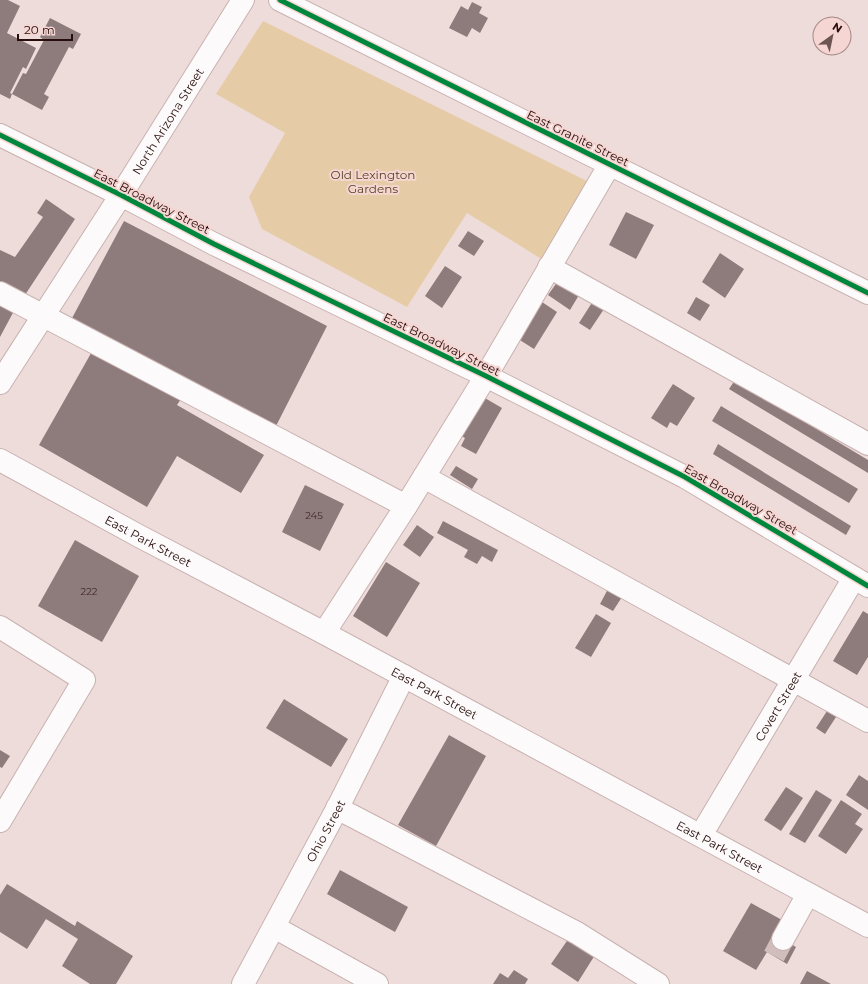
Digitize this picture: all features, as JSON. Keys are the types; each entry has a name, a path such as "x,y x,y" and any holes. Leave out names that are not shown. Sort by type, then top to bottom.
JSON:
{"street":[{"name":"North Arizona Street","path":"0,383 121,195 243,0"},
{"name":"East Granite Street","path":"280,0 868,293"},
{"name":"East Broadway Street","path":"0,136 121,195 214,244 486,376 685,477 864,581"},
{"path":"324,633 406,506 486,376 610,164"},
{"path":"549,267 868,444"},
{"path":"0,294 406,506"},
{"name":"East Park Street","path":"0,460 139,536 324,633 868,926"},
{"path":"424,476 868,721"},
{"name":"Covert Street","path":"701,835 793,679 864,581"},
{"path":"0,627 84,680 0,821"},
{"name":"Ohio Street","path":"243,984 337,808 404,676"},
{"path":"337,808 577,933 658,984"},
{"path":"783,939 808,894"},
{"path":"274,927 377,984"}],"green space":[{"name":"Old Lexington Gardens","path":"263,21 589,182 543,260 467,213 407,307 262,229 249,197 285,133 216,94"}],"building":[{"path":"0,0 8,0 20,6 7,33 36,48 26,69 23,67 10,93 12,94 10,99 0,94"},
{"path":"472,2 482,7 479,13 488,18 480,33 472,28 467,37 449,28 461,6 468,10"},
{"path":"50,18 81,34 73,49 69,47 44,94 49,97 42,110 12,94 23,73 26,74 44,40 40,37"},
{"path":"46,199 75,219 23,298 0,287 0,250 15,257 43,217 37,213"},
{"path":"626,212 654,225 636,259 609,245"},
{"path":"124,221 327,326 276,426 71,320"},
{"path":"468,231 484,241 474,256 458,246"},
{"path":"720,253 744,269 725,298 702,282"},
{"path":"445,266 462,277 442,308 425,296"},
{"path":"558,281 579,295 570,310 548,295"},
{"path":"696,297 710,305 700,321 687,313"},
{"path":"0,300 15,309 0,337"},
{"path":"539,300 557,312 534,349 515,337"},
{"path":"593,301 604,309 590,330 579,323"},
{"path":"94,348 181,399 177,405 264,455 241,493 177,456 147,507 39,445"},
{"path":"735,380 868,460 868,473 729,389"},
{"path":"673,384 695,398 677,426 670,422 667,428 651,418"},
{"path":"478,394 502,408 476,454 461,446 465,438 456,433"},
{"path":"721,406 858,489 849,503 712,421"},
{"path":"718,444 851,526 846,535 713,454"},
{"path":"456,466 478,479 472,489 450,475"},
{"path":"305,485 344,504 320,551 282,532"},
{"path":"443,521 498,550 492,562 482,556 477,564 464,557 468,550 437,533"},
{"path":"417,525 434,537 420,557 403,545"},
{"path":"75,540 139,576 102,642 38,606"},
{"path":"386,562 420,583 387,637 353,616"},
{"path":"608,589 622,597 613,611 600,604"},
{"path":"863,611 868,614 868,657 857,675 833,661"},
{"path":"596,614 611,623 591,657 575,648"},
{"path":"284,699 348,739 331,767 266,728"},
{"path":"827,711 836,717 825,734 816,728"},
{"path":"449,735 486,756 436,846 398,825"},
{"path":"0,750 10,756 2,768 0,767"},
{"path":"859,775 868,781 868,810 846,795"},
{"path":"786,787 803,798 781,831 764,820"},
{"path":"816,790 832,800 805,843 789,834"},
{"path":"841,800 862,814 855,824 863,829 846,854 818,836"},
{"path":"340,870 408,907 395,932 327,894"},
{"path":"7,884 75,926 77,921 133,956 116,984 90,984 62,966 78,939 46,919 27,949 0,932 0,895"},
{"path":"751,903 782,920 774,934 796,947 787,964 767,952 756,970 723,951"},
{"path":"569,938 595,955 578,982 551,964"},
{"path":"514,970 528,979 525,984 493,984 500,973 508,978"},
{"path":"807,971 831,984 800,984"}],"tunnel":[{"path":"774,956 783,939"}],"cycle path":[{"path":"280,0 868,293"},
{"path":"0,135 121,195 214,244 486,376 685,477 868,586"}]}
